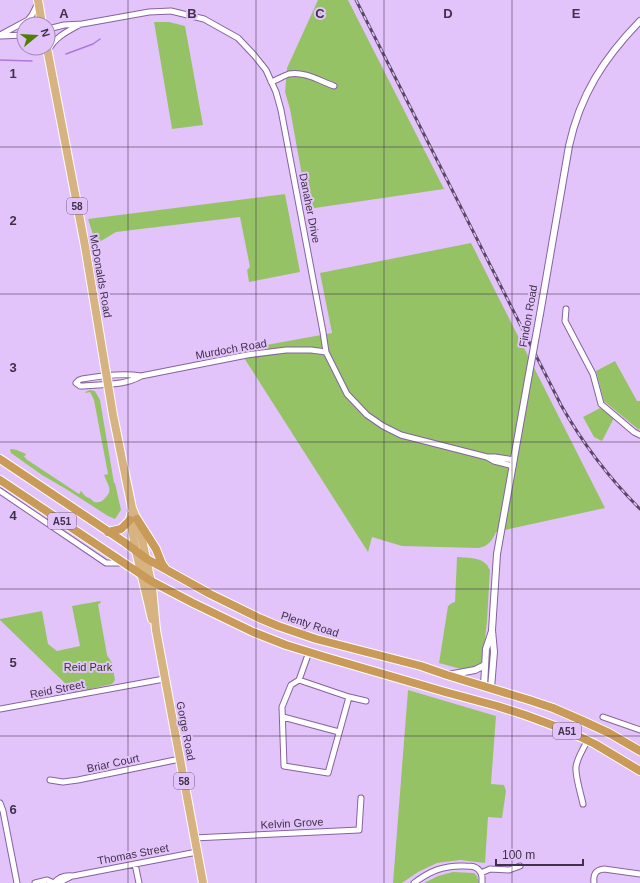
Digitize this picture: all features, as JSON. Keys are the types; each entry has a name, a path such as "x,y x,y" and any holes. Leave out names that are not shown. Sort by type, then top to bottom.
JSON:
{"highway":[{"name":"Plenty Road","path":"0,459 147,559 217,598 259,618 316,639 421,666 529,700 573,716 639,750"},
{"name":"A51","path":"0,480 151,581 253,632 309,652 405,681 485,702 552,724 587,741 640,771"},
{"path":"108,532 121,528 134,519 156,549 162,564 166,569"},
{"name":"Findon Road","path":"485,702 487,687"}],"main road":[{"path":"38,1 41,16"},
{"name":"McDonalds Road","path":"48,56 85,246 107,380 134,519 136,551 142,575"},
{"name":"McDonalds Road","path":"134,519 139,525 147,559"},
{"name":"Gorge Road","path":"147,559 154,598 156,630 164,679 203,883"},
{"name":"Gorge Road","path":"142,575 148,607 156,630"}],"street":[{"path":"0,35 28,20 38,1"},
{"name":"Danaher Drive","path":"56,27 149,12 171,12 204,19 238,38 266,70 276,92 281,110 326,352 347,394 367,415 383,426 401,435 488,457 494,461 513,463"},
{"name":"Findon Road","path":"487,687 494,652 492,630 497,554 569,146 580,108 588,89 598,72 620,43 639,22"},
{"name":"Danaher Drive","path":"56,39 65,32 82,24"},
{"path":"0,35 16,34"},
{"path":"271,82 287,75 297,73 334,86"},
{"path":"566,309 565,321 593,374 601,404 634,432 640,435"},
{"name":"Murdoch Road","path":"141,376 135,375 107,380 84,386 80,386 76,383 82,379 107,380 132,381 141,376 247,355 286,350 311,350 326,352"},
{"path":"0,491 106,563 123,563"},
{"path":"28,499 37,516"},
{"name":"Findon Road","path":"487,687 485,666 487,645 492,630"},
{"path":"309,652 300,680 291,685 282,707 284,766 328,773 349,697"},
{"path":"447,675 475,670 485,666"},
{"name":"Reid Street","path":"0,710 164,679"},
{"path":"300,680 366,702"},
{"path":"283,717 339,732"},
{"path":"603,717 640,730"},
{"path":"583,804 576,767 587,741"},
{"name":"Briar Court","path":"50,780 63,782 78,780 180,759"},
{"name":"Kelvin Grove","path":"194,838 359,830 361,798"},
{"path":"0,803 3,811 17,883"},
{"name":"Thomas Street","path":"60,883 73,876 197,852"},
{"path":"135,864 139,883"},
{"path":"414,883 436,870 459,866 474,867 479,870 482,877 482,883"},
{"path":"481,873 490,869 509,870 520,866"},
{"path":"594,883 594,874 600,869 640,874"},
{"name":"Thomas Street","path":"36,883 47,880 54,883 57,879 67,875 73,876"}],"green space":[{"path":"318,0 348,0 444,189 308,209 290,109 285,92 287,68"},
{"path":"154,22 169,22 185,26 203,125 172,129"},
{"path":"285,194 300,272 249,282 247,270 250,267 240,217 116,232 96,244 88,219"},
{"path":"471,243 605,508 496,532 489,543 479,548 402,546 372,537 368,552 239,350 332,333 320,273"},
{"path":"615,361 637,401 640,401 639,430 604,401 596,371"},
{"path":"90,390 95,391 100,400 114,483 121,510 115,519 42,475 11,453 10,450 17,450 26,454 24,457 26,459 79,494 81,491 85,496 94,502 103,500 109,492 109,487 104,475 108,474 94,400 90,392 85,392"},
{"path":"600,408 614,418 602,441 594,437 583,417"},
{"path":"457,557 480,560 487,564 490,570 483,657 481,663 477,667 471,669 461,669 439,663 448,606 455,602"},
{"name":"Reid Park","path":"100,601 101,603 98,604 107,655 112,663 115,680 112,684 73,693 72,690 0,620 42,611 48,644 57,651 80,646 72,606"},
{"path":"408,690 496,716 491,784 504,785 506,791 502,818 488,817 485,863 460,860 437,863 418,872 402,883 393,883"},
{"path":"453,872 474,873 477,876 479,883 424,883 438,876"}],"waterway":[{"path":"66,54 93,44 100,39"},
{"path":"0,60 32,61"}],"railway":[{"path":"356,0 561,405 597,460 640,509"}]}
